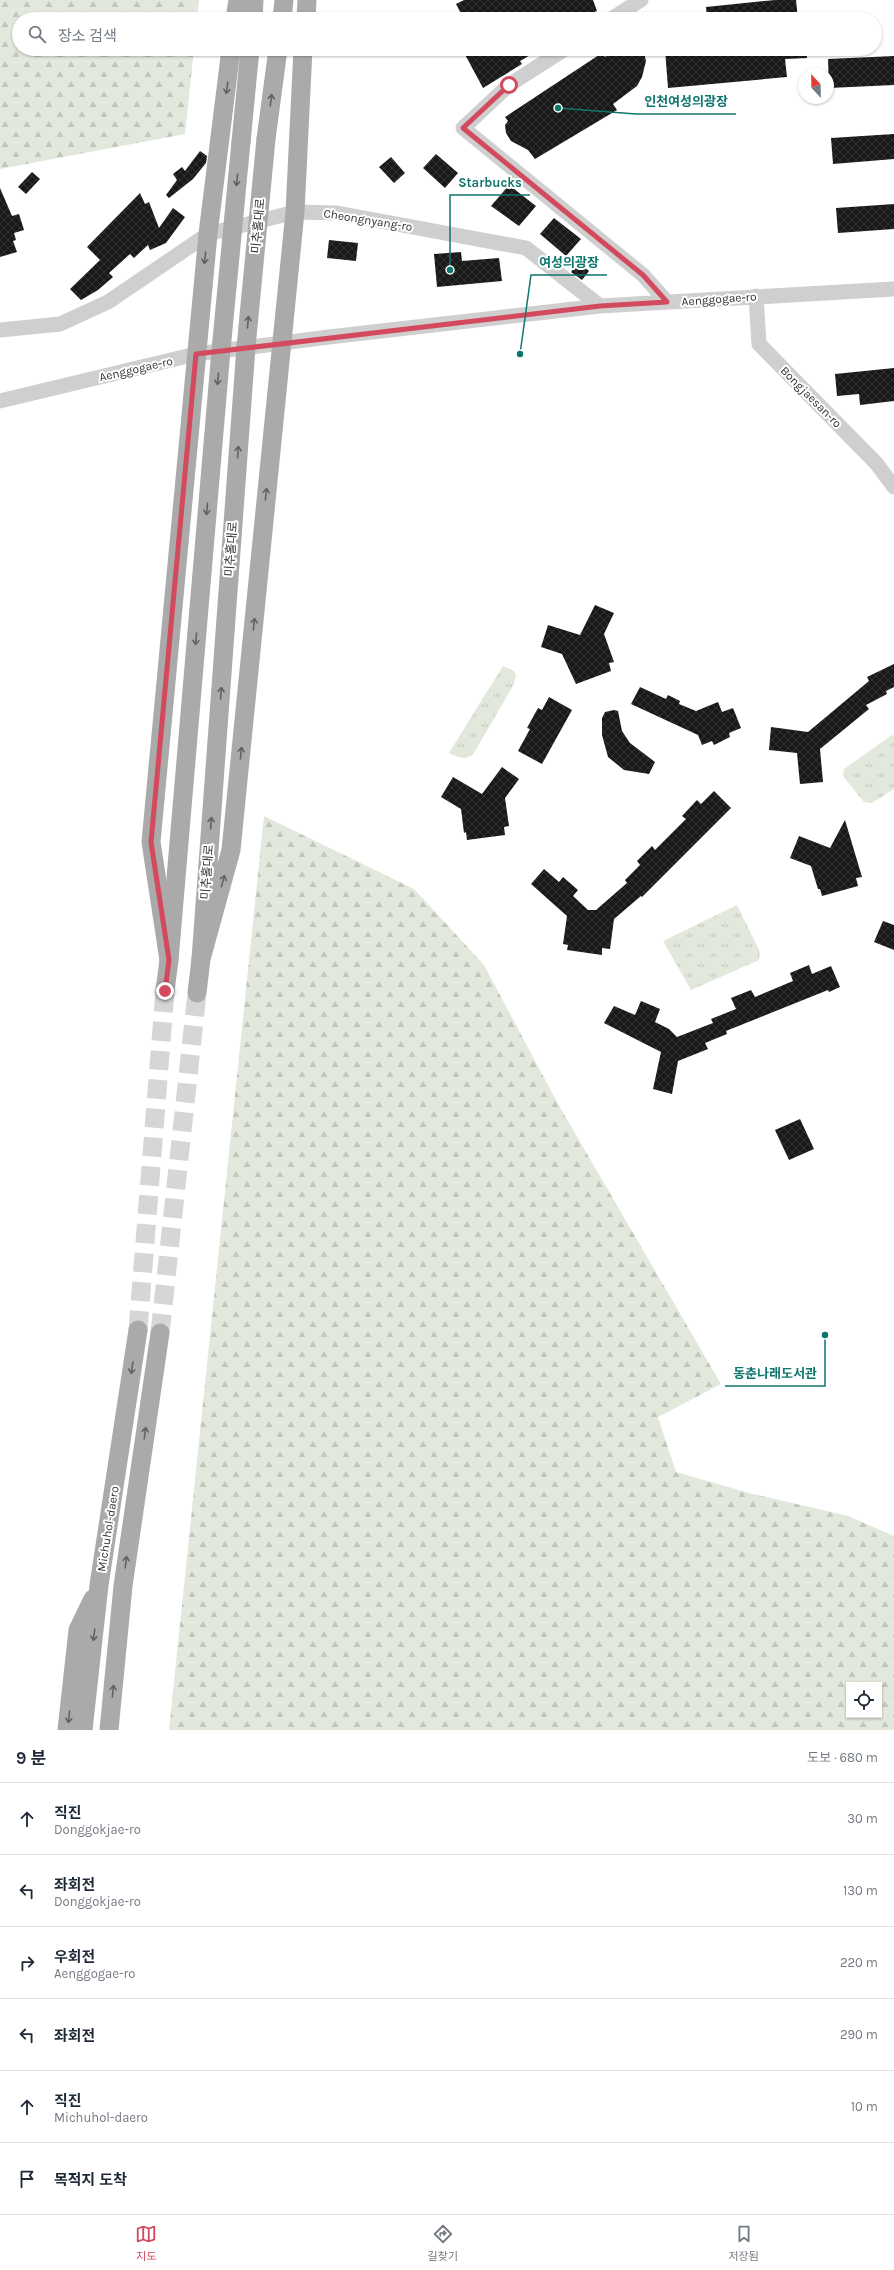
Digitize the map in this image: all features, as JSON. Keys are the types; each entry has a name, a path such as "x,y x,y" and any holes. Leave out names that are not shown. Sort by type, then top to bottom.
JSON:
{"main road":[{"path":"236,12 238,0"},
{"path":"253,12 254,0"},
{"path":"283,12 284,0"},
{"path":"306,12 307,0"},
{"path":"165,991 169,960 151,842 208,234 230,56"},
{"name":"미추홀대로","path":"169,960 221,350 249,56"},
{"name":"미추홀대로","path":"201,959 246,347 266,139 277,56"},
{"path":"197,993 201,959 232,850 295,212 303,56"},
{"name":"Michuhol-daero","path":"83,1730 99,1585 138,1330"},
{"name":"Michuhol-daero","path":"109,1730 123,1586 160,1333"},
{"path":"67,1730 78,1630 99,1585"},
{"path":"122,1730 132,1632 123,1586"}],"street":[{"path":"622,12 641,0"},
{"path":"553,56 509,85 463,128 643,275 667,302"},
{"name":"Cheongnyang-ro","path":"0,330 60,324 108,302 208,234 295,212 336,212 526,248 600,306"},
{"name":"Aenggogae-ro","path":"0,401 196,354 600,306 894,289"},
{"name":"Bongjaesan-ro","path":"756,296 759,344 876,463 894,487"}],"green space":[{"path":"0,0 199,0 198,12 12,12 12,56 193,56 185,134 0,169"},
{"path":"503,666 514,671 516,675 514,684 474,753 471,756 462,758 449,753"},
{"path":"892,735 894,736 894,789 872,803 864,802 843,776 844,769"},
{"path":"264,816 414,889 484,965 558,1104 721,1384 658,1417 676,1472 749,1493 848,1516 894,1536 894,1730 169,1730"},
{"path":"737,905 760,952 759,960 691,990 663,941"}],"building":[{"path":"464,0 593,0 597,11 460,12 456,4"},
{"path":"775,0 796,0 797,12 706,12 706,7"},
{"path":"466,56 529,56 520,61 522,64 483,88"},
{"path":"597,56 645,56 646,61 642,77 637,86 613,104 617,110 535,159 528,150 511,141 506,133 505,125 508,121 505,117"},
{"path":"666,56 807,56 807,58 785,59 787,77 668,88"},
{"path":"894,56 894,85 834,88 834,68 828,68 828,59"},
{"path":"894,134 894,159 833,164 831,138"},
{"path":"200,151 207,156 206,163 193,179 169,198 166,195 177,180 173,174 182,167 185,171"},
{"path":"436,154 458,173 445,188 423,168"},
{"path":"391,157 405,173 394,183 379,167"},
{"path":"32,172 40,179 26,194 18,187"},
{"path":"509,185 536,206 519,226 491,206"},
{"path":"0,188 12,216 19,214 24,230 14,233 16,240 13,241 17,252 0,257"},
{"path":"140,193 145,204 149,202 159,228 173,208 185,217 166,243 150,250 148,245 134,258 130,254 109,273 113,277 98,290 81,300 70,289 100,260 87,247"},
{"path":"894,204 894,229 838,233 836,208"},
{"path":"554,218 581,239 566,256 540,234"},
{"path":"329,240 358,243 356,261 327,258"},
{"path":"461,252 462,261 499,258 502,281 437,287 434,254"},
{"path":"579,263 589,271 582,280 571,272"},
{"path":"894,368 894,401 860,405 859,394 837,396 835,374"},
{"path":"595,605 614,613 604,634 614,662 609,663 611,671 576,684 562,654 541,647 548,625 580,635"},
{"path":"894,664 894,687 886,691 887,694 866,705 869,709 820,749 823,782 800,784 797,753 769,750 771,727 808,732 869,681 867,677"},
{"path":"640,687 666,699 668,695 680,701 679,704 696,711 718,702 722,712 733,708 741,728 729,733 730,737 714,745 712,741 702,745 698,735 631,704"},
{"path":"549,697 572,710 542,764 518,751 530,729 527,728 538,708 542,710"},
{"path":"614,710 618,711 622,731 630,743 655,762 649,774 624,770 608,757 602,735 602,718 605,712"},
{"path":"502,767 519,779 505,798 509,826 504,827 505,835 467,840 466,832 464,833 461,809 441,797 453,777 482,794"},
{"path":"714,791 731,808 642,897 641,896 614,919 610,949 602,948 602,955 567,950 568,945 563,944 567,916 531,884 544,869 559,882 563,877 578,890 573,896 588,910 596,910 627,883 625,880 640,865 637,861 652,846 655,850 686,819 682,816 697,800 701,804"},
{"path":"845,820 862,877 856,878 858,886 822,896 820,889 818,889 811,866 790,858 799,836 830,848"},
{"path":"883,921 894,925 894,950 874,942"},
{"path":"809,965 812,974 831,966 840,987 829,992 828,990 726,1031 727,1034 705,1043 708,1049 678,1061 672,1094 653,1089 661,1052 604,1023 614,1006 635,1015 641,1001 660,1009 655,1022 669,1029 677,1037 713,1023 711,1019 736,1009 731,998 751,990 755,997 793,981 790,973"},
{"path":"800,1119 814,1149 789,1160 775,1130"}],"tunnel":[{"path":"138,1330 165,991"},
{"path":"160,1333 197,993"}],"place":[{"name":"인천여성의광장","path":"558,108"},
{"name":"Starbucks","path":"450,270"},
{"name":"여성의광장","path":"520,354"},
{"name":"동춘나래도서관","path":"825,1335"}],"route":[{"path":"165,991 169,960 151,842 196,354 600,306 667,302 643,275 463,128 509,85"}]}
